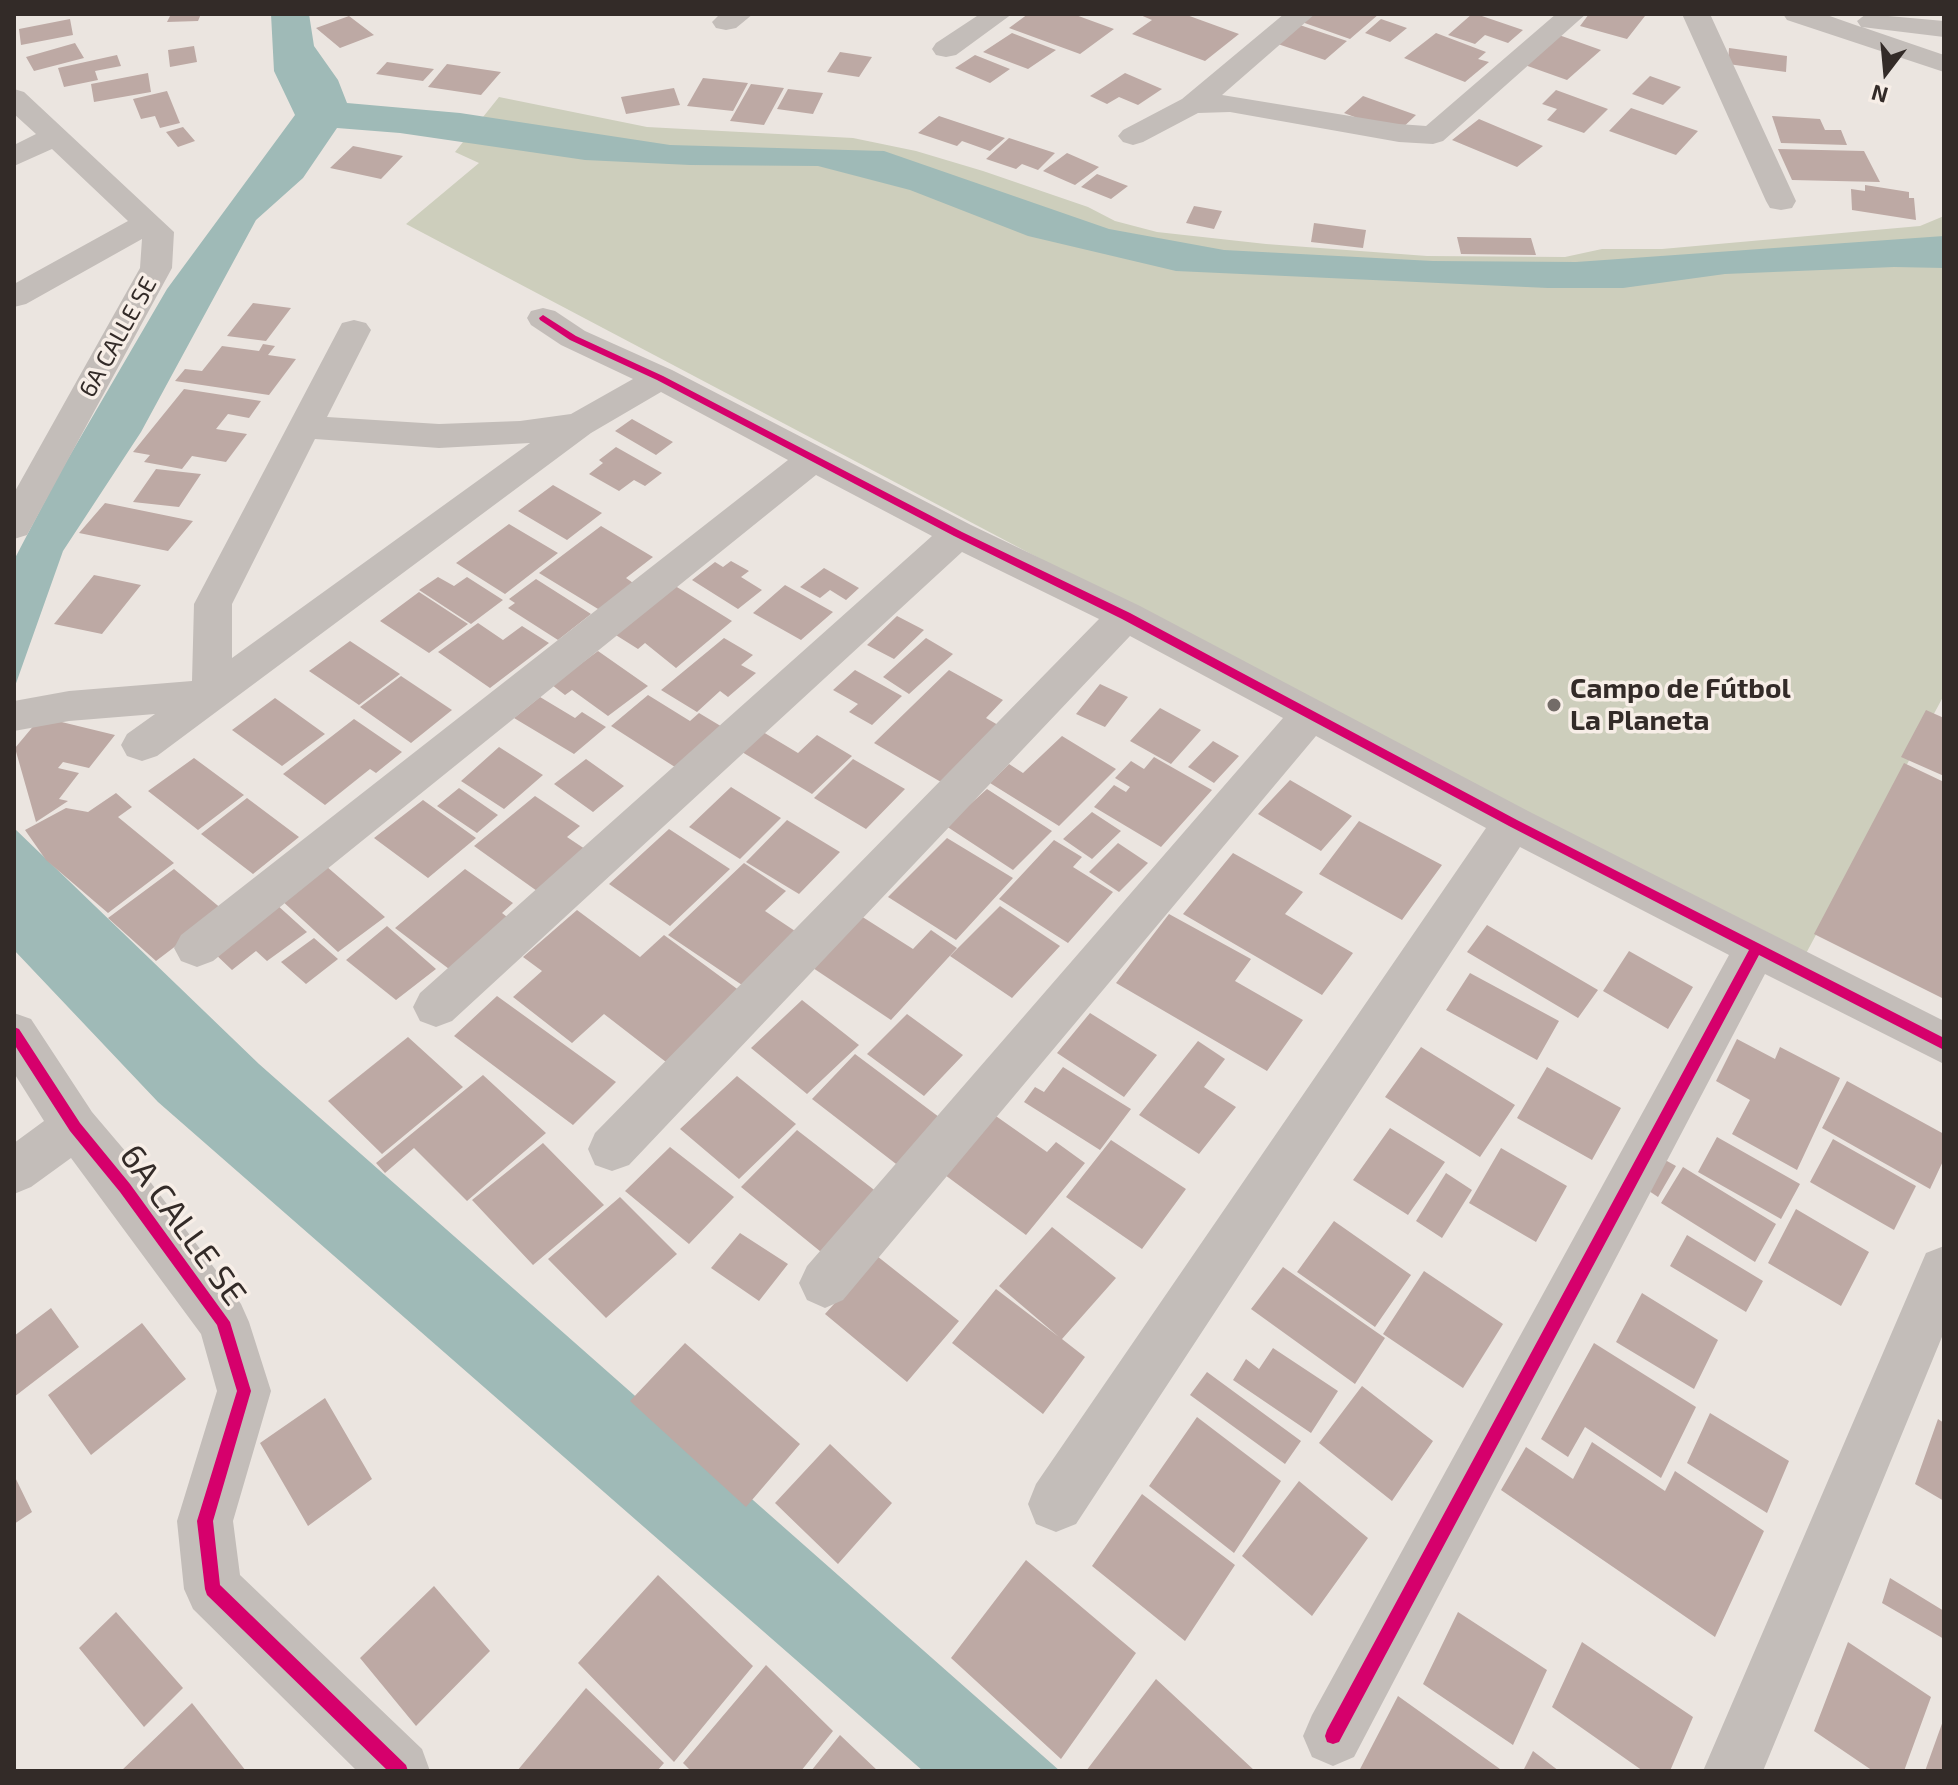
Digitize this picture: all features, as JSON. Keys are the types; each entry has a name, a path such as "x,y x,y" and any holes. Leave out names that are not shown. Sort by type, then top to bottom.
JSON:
{"street":[{"path":"946,49 998,14"},
{"path":"1133,136 1192,105 1301,14"},
{"path":"1192,105 1230,103 1399,133 1433,135 1572,14"},
{"path":"1696,14 1781,201"},
{"path":"1797,14 1944,29"},
{"path":"1797,14 1944,64"},
{"path":"14,98 148,223 14,297"},
{"path":"14,157 53,137"},
{"name":"6A CALLE SE","path":"14,526 156,268 158,232 148,223"},
{"path":"543,318 573,338 660,378 958,534 1126,616 1309,716 1755,950 1944,1044"},
{"path":"212,694 213,604 354,330"},
{"path":"142,745 579,425 660,378"},
{"path":"304,427 439,436 520,433 579,425"},
{"path":"197,948 813,458"},
{"path":"436,1007 958,534"},
{"path":"612,1149 1126,616"},
{"path":"16,715 69,706 212,694"},
{"path":"825,1283 1309,716"},
{"path":"1056,1504 1513,823"},
{"path":"1333,1736 1755,950"},
{"name":"6A CALLE SE","path":"14,1033 75,1127 125,1188 223,1322 244,1391 205,1521 213,1589 399,1771"},
{"path":"14,1171 75,1127"},
{"path":"1733,1771 1944,1270"}],"green space":[{"path":"499,97 647,127 853,138 916,151 983,171 1088,207 1115,221 1157,232 1266,244 1427,256 1565,257 1602,249 1662,249 1920,226 1944,216 1944,695 1802,961 406,224 479,163 455,152"}],"water":[{"path":"271,14 309,14 314,46 338,80 347,103 460,113 670,145 884,151 1109,229 1224,250 1433,261 1576,262 1944,236 1944,268 1725,274 1623,288 1548,288 1176,271 1028,236 910,190 818,166 585,160 400,133 337,128 303,178 256,220 141,432 63,551 14,689 14,560 59,474 167,289 295,115 274,71"},
{"path":"14,828 259,1064 1060,1771 923,1771 158,1102 14,950"}],"building":[{"path":"171,14 201,14 198,21 167,22"},
{"path":"1028,14 1073,14 1114,29 1080,54 1009,28"},
{"path":"1138,14 1184,14 1239,34 1205,61 1132,34 1152,20"},
{"path":"1307,14 1379,14 1350,39 1299,21"},
{"path":"1472,14 1523,30 1508,43 1485,35 1475,44 1448,35"},
{"path":"1589,14 1645,16 1627,39 1580,26"},
{"path":"349,16 374,35 340,48 316,28"},
{"path":"70,19 73,35 21,45 19,29"},
{"path":"1381,19 1407,28 1390,42 1365,33"},
{"path":"1291,22 1347,41 1325,60 1269,41"},
{"path":"1012,33 1056,50 1028,69 983,52"},
{"path":"1436,33 1486,52 1478,59 1489,62 1465,82 1404,58"},
{"path":"1556,34 1601,50 1567,80 1522,64"},
{"path":"75,43 84,58 34,71 26,57"},
{"path":"194,46 197,62 170,67 168,50"},
{"path":"1729,48 1787,56 1786,72 1728,64"},
{"path":"840,52 872,57 859,77 827,72"},
{"path":"117,55 121,66 95,71 98,80 64,87 58,68"},
{"path":"975,55 1010,69 990,83 955,68"},
{"path":"387,62 434,69 423,81 376,74"},
{"path":"447,64 501,72 481,95 428,87"},
{"path":"148,73 151,92 94,102 91,84"},
{"path":"1125,73 1162,89 1138,105 1119,97 1107,104 1090,96"},
{"path":"1650,76 1681,87 1663,105 1632,94"},
{"path":"703,78 748,83 733,111 687,106"},
{"path":"751,84 784,88 764,125 730,121"},
{"path":"674,88 680,105 626,114 621,97"},
{"path":"788,89 823,93 813,114 777,109"},
{"path":"1556,90 1608,109 1584,133 1547,120 1557,109 1542,104"},
{"path":"167,91 180,123 160,128 155,116 141,119 133,99"},
{"path":"1363,96 1416,115 1397,133 1344,113"},
{"path":"1631,108 1698,131 1676,155 1609,131"},
{"path":"939,116 1005,138 990,151 962,141 957,146 918,133"},
{"path":"1772,116 1820,119 1825,130 1841,130 1847,145 1781,143"},
{"path":"1479,119 1543,146 1517,167 1452,140"},
{"path":"183,127 195,141 178,147 166,132"},
{"path":"1009,138 1055,153 1038,170 1022,164 1016,169 986,159"},
{"path":"353,146 403,156 381,179 330,168"},
{"path":"1778,149 1864,151 1880,182 1792,180"},
{"path":"1067,153 1099,167 1075,185 1043,171"},
{"path":"1097,174 1128,186 1111,199 1081,187"},
{"path":"1865,185 1909,192 1909,198 1914,198 1916,220 1852,210 1851,189 1865,191"},
{"path":"1194,206 1222,211 1214,229 1186,223"},
{"path":"1314,223 1366,230 1363,248 1311,242"},
{"path":"1457,237 1531,238 1536,255 1461,254"},
{"path":"253,303 291,308 266,341 227,336"},
{"path":"263,344 275,346 268,355 296,359 269,395 175,381 185,369 202,371 222,346 259,351"},
{"path":"184,389 261,401 249,418 228,414 216,429 247,434 226,462 192,456 182,469 144,462 150,455 133,452"},
{"path":"632,419 673,442 656,455 615,431"},
{"path":"616,447 662,473 645,486 634,480 619,491 589,474 603,463 599,460"},
{"path":"156,469 201,474 179,507 133,502"},
{"path":"553,485 602,513 567,540 518,511"},
{"path":"105,503 193,521 168,551 79,533"},
{"path":"509,524 558,553 505,594 456,563"},
{"path":"601,526 653,557 626,578 636,585 603,612 539,573"},
{"path":"731,561 749,571 741,577 762,590 738,609 692,580 715,562 723,567"},
{"path":"824,568 859,588 846,600 830,590 820,598 800,587"},
{"path":"94,575 141,585 102,634 54,624"},
{"path":"438,577 454,586 467,577 503,600 471,624 419,590"},
{"path":"536,579 591,614 558,640 508,608 515,603 509,599"},
{"path":"672,584 732,621 676,668 645,643 638,649 611,632"},
{"path":"785,585 833,612 801,640 753,613"},
{"path":"419,592 468,624 429,653 380,621"},
{"path":"897,616 924,630 894,659 867,645"},
{"path":"478,623 503,640 522,626 549,643 490,688 438,652"},
{"path":"724,638 753,655 741,665 756,673 728,697 720,691 697,712 661,690"},
{"path":"926,638 953,654 909,694 883,677"},
{"path":"350,641 400,674 359,705 309,671"},
{"path":"598,651 648,686 608,716 572,690 565,695 552,685"},
{"path":"855,670 902,696 872,725 849,712 858,704 833,690"},
{"path":"949,670 1003,700 986,718 998,725 941,782 874,743"},
{"path":"401,676 452,710 411,743 360,707"},
{"path":"1100,684 1128,697 1105,727 1076,714"},
{"path":"648,695 690,721 699,713 724,728 678,769 611,726"},
{"path":"540,697 575,718 582,712 606,727 574,754 514,718"},
{"path":"275,698 325,734 282,766 232,730"},
{"path":"1160,708 1201,730 1171,764 1130,741"},
{"path":"1926,710 1944,718 1944,776 1901,757"},
{"path":"41,717 115,735 89,768 63,762 58,768 79,773 59,799 68,801 36,822 15,748"},
{"path":"354,719 402,752 376,773 370,769 325,805 283,774"},
{"path":"763,732 798,753 817,735 852,756 812,794 742,752"},
{"path":"1062,736 1116,769 1059,826 990,783 1009,764 1023,773"},
{"path":"1213,741 1239,756 1214,783 1188,767"},
{"path":"499,747 543,775 504,809 461,781"},
{"path":"1154,757 1212,790 1161,847 1094,807 1114,785 1126,792 1130,787 1115,778 1131,761 1144,769"},
{"path":"194,758 244,795 198,830 148,791"},
{"path":"586,759 624,786 593,812 554,784"},
{"path":"853,759 905,789 866,829 814,798"},
{"path":"1904,763 1944,782 1944,999 1814,934"},
{"path":"1290,780 1352,816 1321,851 1258,814"},
{"path":"731,787 781,818 740,859 689,827"},
{"path":"459,788 498,815 477,833 437,806"},
{"path":"987,789 1052,831 1013,870 946,826"},
{"path":"116,793 132,807 118,817 174,863 108,913 46,860 25,830 66,808 88,812"},
{"path":"535,796 580,826 567,837 585,849 537,891 474,846"},
{"path":"247,798 299,837 253,874 201,834"},
{"path":"423,800 476,838 428,878 374,838"},
{"path":"1092,812 1121,831 1092,859 1063,839"},
{"path":"787,820 840,852 799,894 746,862"},
{"path":"1359,821 1442,865 1402,920 1319,874"},
{"path":"669,829 730,869 670,926 609,884"},
{"path":"947,838 1013,878 956,940 888,897"},
{"path":"1054,840 1082,857 1073,867 1113,892 1068,943 999,899"},
{"path":"1118,843 1148,863 1119,892 1089,872"},
{"path":"1233,853 1303,892 1285,914 1353,953 1322,995 1183,914"},
{"path":"744,863 786,891 765,911 795,931 742,985 668,935"},
{"path":"326,866 385,917 338,952 280,899"},
{"path":"174,869 223,910 156,961 108,918"},
{"path":"465,869 513,903 502,913 511,920 453,972 395,928"},
{"path":"276,904 307,932 267,961 256,951 232,970 212,951"},
{"path":"1000,906 1060,946 1012,998 950,956"},
{"path":"577,910 640,957 664,935 740,991 666,1062 604,1014 572,1043 513,997 542,971 523,957"},
{"path":"1169,914 1251,959 1235,981 1303,1020 1267,1071 1116,983"},
{"path":"861,916 913,949 931,930 957,948 891,1020 813,968"},
{"path":"1487,925 1598,990 1578,1018 1467,952"},
{"path":"387,926 436,969 396,1000 346,960"},
{"path":"314,938 338,959 306,984 281,962"},
{"path":"1629,951 1693,987 1668,1029 1603,991"},
{"path":"1470,973 1559,1021 1537,1060 1446,1010"},
{"path":"497,996 616,1082 573,1125 454,1036"},
{"path":"802,1000 859,1045 807,1094 751,1048"},
{"path":"1090,1013 1157,1055 1124,1097 1057,1053"},
{"path":"907,1014 963,1055 924,1096 867,1054"},
{"path":"408,1037 463,1087 382,1154 328,1101"},
{"path":"1737,1039 1775,1059 1780,1047 1840,1078 1797,1170 1732,1134 1750,1100 1716,1081"},
{"path":"1198,1041 1225,1059 1204,1087 1236,1107 1199,1154 1139,1115"},
{"path":"1421,1047 1515,1105 1480,1157 1385,1097"},
{"path":"855,1054 943,1120 900,1167 812,1099"},
{"path":"1063,1067 1131,1109 1100,1150 1024,1102 1035,1087 1044,1092"},
{"path":"1547,1067 1621,1108 1592,1160 1517,1118"},
{"path":"483,1075 546,1133 467,1201 414,1148 385,1173 376,1163"},
{"path":"737,1076 796,1124 739,1179 680,1129"},
{"path":"1847,1081 1944,1134 1944,1159 1930,1189 1822,1128"},
{"path":"993,1114 1047,1152 1056,1142 1085,1163 1026,1235 941,1172"},
{"path":"1390,1128 1445,1162 1408,1215 1353,1180"},
{"path":"797,1130 882,1196 826,1256 741,1187"},
{"path":"1717,1137 1800,1184 1781,1219 1698,1172"},
{"path":"1833,1139 1916,1186 1894,1230 1810,1182"},
{"path":"1111,1140 1186,1189 1142,1249 1066,1197"},
{"path":"543,1143 604,1205 533,1265 472,1200"},
{"path":"670,1147 734,1197 689,1244 625,1191"},
{"path":"1501,1148 1567,1186 1536,1242 1469,1203"},
{"path":"1658,1156 1676,1166 1658,1197 1640,1185"},
{"path":"1683,1167 1776,1224 1755,1262 1661,1203"},
{"path":"1446,1173 1472,1190 1442,1238 1416,1221"},
{"path":"620,1197 677,1254 606,1318 548,1259"},
{"path":"1796,1209 1869,1252 1841,1306 1768,1263"},
{"path":"1334,1221 1411,1275 1375,1327 1297,1272"},
{"path":"1052,1227 1116,1278 1062,1339 1085,1357 1043,1414 952,1343 996,1289 1059,1337 999,1286"},
{"path":"740,1233 788,1264 759,1301 711,1268"},
{"path":"1687,1235 1763,1281 1746,1312 1670,1266"},
{"path":"877,1256 959,1321 907,1382 825,1314"},
{"path":"1283,1267 1385,1338 1355,1384 1251,1309"},
{"path":"1424,1271 1503,1324 1463,1388 1383,1334"},
{"path":"1642,1293 1718,1340 1694,1389 1616,1342"},
{"path":"51,1308 79,1347 14,1397 14,1336"},
{"path":"142,1323 186,1379 91,1455 48,1395"},
{"path":"685,1343 800,1444 746,1507 630,1401"},
{"path":"1594,1343 1696,1407 1661,1478 1585,1427 1568,1457 1541,1439"},
{"path":"1273,1348 1338,1391 1311,1433 1233,1380 1246,1359 1259,1369"},
{"path":"1207,1372 1301,1441 1285,1464 1190,1395"},
{"path":"1362,1386 1433,1441 1392,1501 1319,1443"},
{"path":"325,1398 372,1479 308,1526 260,1443"},
{"path":"1710,1413 1789,1461 1767,1513 1687,1463"},
{"path":"1197,1417 1281,1481 1234,1553 1149,1486"},
{"path":"1938,1419 1944,1423 1944,1501 1915,1484"},
{"path":"1592,1442 1665,1491 1675,1471 1764,1531 1715,1637 1501,1490 1526,1447 1573,1479"},
{"path":"830,1444 892,1503 838,1564 775,1503"},
{"path":"14,1475 32,1512 14,1524"},
{"path":"1299,1481 1368,1538 1312,1616 1242,1556"},
{"path":"1142,1494 1235,1565 1185,1641 1092,1566"},
{"path":"1026,1560 1136,1653 1061,1759 951,1658"},
{"path":"658,1575 753,1666 674,1762 578,1663"},
{"path":"1890,1578 1944,1611 1944,1639 1882,1603"},
{"path":"434,1586 490,1651 416,1726 360,1658"},
{"path":"116,1612 183,1688 144,1727 79,1648"},
{"path":"1458,1612 1547,1670 1513,1745 1423,1684"},
{"path":"1582,1642 1693,1717 1670,1771 1643,1771 1552,1707"},
{"path":"1848,1642 1931,1697 1904,1771 1873,1771 1814,1731"},
{"path":"766,1665 833,1731 801,1771 691,1771 683,1763"},
{"path":"1156,1679 1255,1771 1086,1771"},
{"path":"586,1688 664,1763 657,1771 517,1771"},
{"path":"1398,1696 1500,1769 1499,1771 1359,1771"},
{"path":"192,1703 246,1771 121,1771"},
{"path":"1944,1718 1944,1771 1925,1771"},
{"path":"840,1735 878,1771 811,1771"},
{"path":"1533,1751 1559,1771 1523,1771"}],"cycle path":[{"path":"543,318 573,338 660,378 958,534 1126,616 1513,823 1944,1044"},
{"path":"1333,1736 1755,950"},
{"path":"14,1033 75,1127 125,1188 223,1322 244,1391 205,1521 213,1589 400,1771"}],"place":[{"name":"Campo de Fútbol La Planeta","path":"1554,705"}]}
